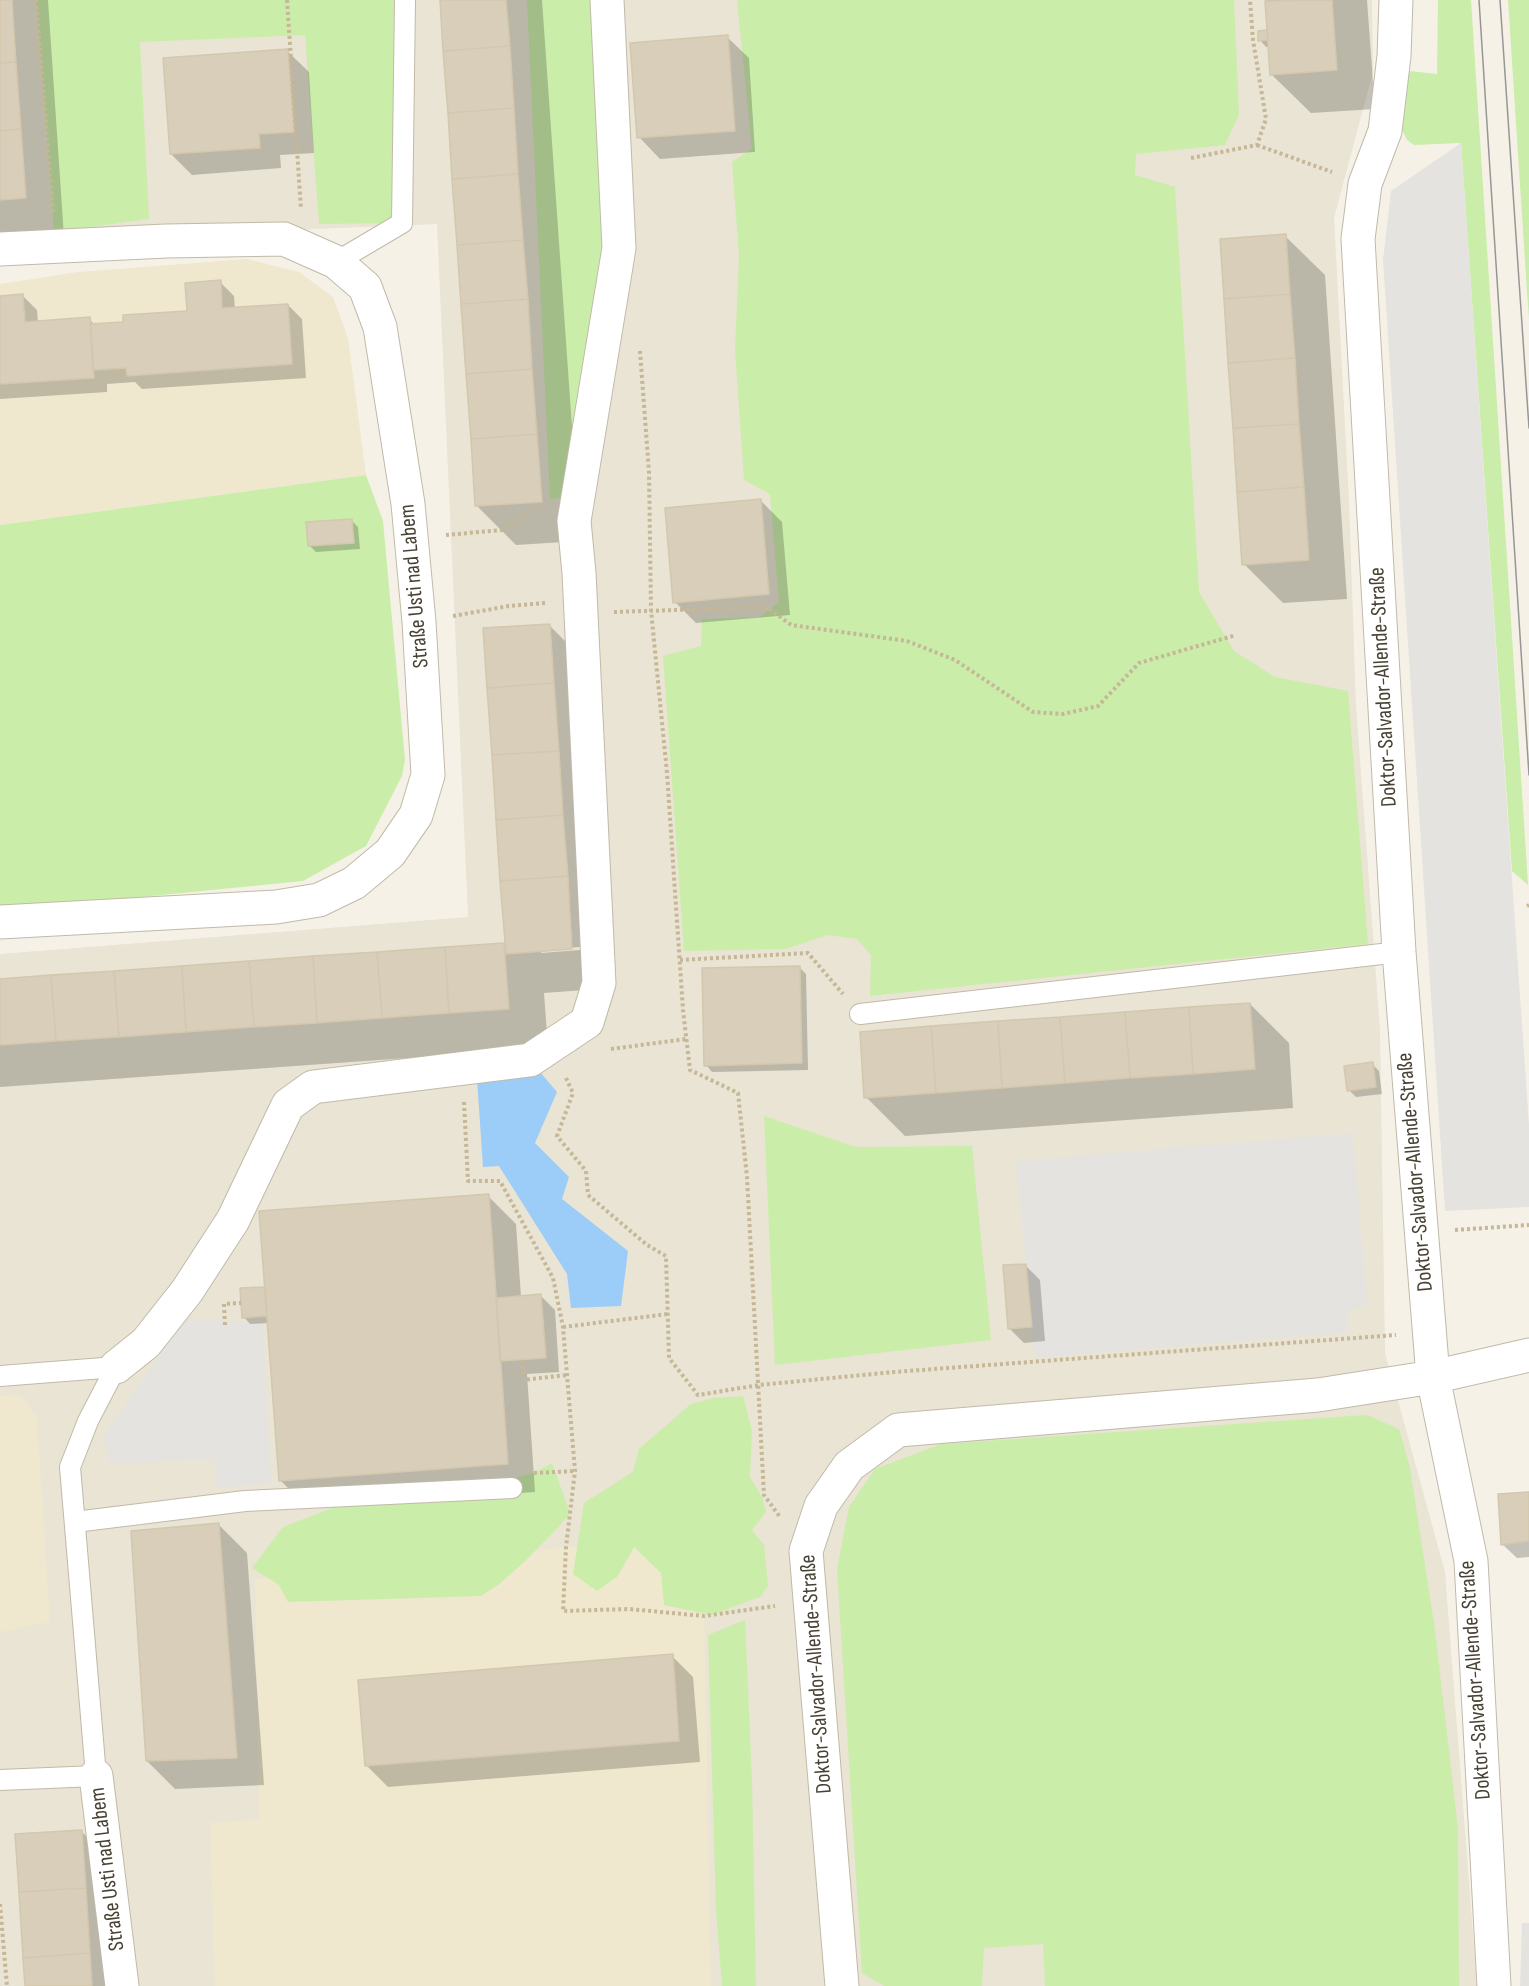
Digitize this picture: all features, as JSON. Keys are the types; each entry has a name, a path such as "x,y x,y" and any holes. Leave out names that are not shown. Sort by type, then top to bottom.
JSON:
{"street":[{"path":"116,1367 146,1343 198,1273 233,1220 288,1105 313,1087 530,1060 587,1022 599,983 574,521 619,248 607,0"},
{"name":"Doktor-Salvador-Allende-Straße","path":"1396,0 1394,56 1385,130 1365,184 1358,239 1399,952 1433,1377 1471,1562 1494,1986"},
{"name":"Straße Usti nad Labem","path":"0,249 166,241 284,240 336,262 365,287 380,327 408,504 419,622 428,775 416,814 390,853 354,883 319,900 276,907 0,922"},
{"name":"Doktor-Salvador-Allende-Straße","path":"842,1986 806,1551 821,1506 849,1466 898,1430 1318,1395 1433,1377 1529,1355"},
{"name":"Straße Usti nad Labem","path":"96,1776 122,1986"}],"lane":[{"path":"336,262 402,223 405,0"},
{"path":"860,1014 1399,952"},
{"path":"0,1376 116,1367"},
{"path":"96,1776 70,1467 88,1421 116,1367"},
{"path":"75,1522 245,1501 512,1488"},
{"name":"Straße Usti nad Labem","path":"0,1780 96,1776"}],"path":[{"path":"36,0 55,246"},
{"path":"287,0 303,248"},
{"path":"1250,0 1253,37 1266,119 1257,145"},
{"path":"1253,37 1258,36"},
{"path":"1191,158 1257,145 1365,184"},
{"path":"639,342 649,472 651,610 668,773 680,960 690,1071 738,1093 747,1177 764,1495 806,1551"},
{"path":"411,538 502,530 550,499 574,521"},
{"path":"419,622 509,606 651,610 767,607 791,625 907,641 955,660 1033,712 1063,714 1098,706 1139,663 1236,635"},
{"path":"680,960 808,953 860,1014"},
{"path":"651,1044 686,1039"},
{"path":"462,1068 468,1181 500,1181 553,1278 563,1327 575,1471 566,1547 563,1611 629,1609 704,1616 810,1601"},
{"path":"564,1075 573,1093 557,1136 586,1171 588,1195 647,1245 666,1256 669,1359 698,1395 759,1385 894,1372 1429,1332"},
{"path":"1421,1232 1529,1225"},
{"path":"225,1324 224,1304 241,1303"},
{"path":"563,1327 668,1314"},
{"path":"523,1360 523,1380 567,1376"},
{"path":"512,1488 534,1473 575,1471"},
{"path":"0,1904 7,1986"}],"shaded area":[{"path":"0,0 1372,0 1373,72 1334,218 1349,501 1356,706 1380,1030 1385,1353 1445,1572 1477,1986 0,1986 0,954 468,917 437,224 0,242"},
{"path":"1461,143 1529,1125 1529,1207 1445,1211 1383,260 1391,191"},
{"path":"247,259 299,272 333,297 348,338 366,475 0,525 0,284 78,272"},
{"path":"1353,1133 1367,1306 1348,1310 1348,1332 1035,1358 1016,1161"},
{"path":"185,1319 263,1322 271,1483 216,1488 214,1458 110,1464 103,1437"},
{"path":"21,1395 37,1418 50,1622 0,1632 0,1396"},
{"path":"703,1537 711,1986 215,1986 210,1823 259,1819 255,1579 566,1547"},
{"path":"1522,1923 1529,1923 1529,1986 1520,1986"}],"green space":[{"path":"36,0 405,0 402,223 319,224 305,35 140,42 149,219 54,232"},
{"path":"527,0 595,0 606,241 565,497 550,499"},
{"path":"737,0 1234,0 1239,114 1225,145 1136,154 1135,175 1175,187 1199,592 1234,651 1275,677 1348,691 1368,944 870,996 871,955 857,939 828,935 786,949 684,951 663,656 701,646 702,619 760,617 779,602 770,494 744,480 735,350 739,255 732,162 752,149"},
{"path":"1438,0 1471,0 1528,885 1512,871 1461,143 1414,145 1407,140 1400,126 1400,109 1410,71 1437,74"},
{"path":"1508,0 1529,0 1529,319 1527,292"},
{"path":"366,475 383,521 405,760 402,776 366,846 303,881 0,911 0,525"},
{"path":"764,1116 856,1147 972,1146 991,1340 775,1365"},
{"path":"743,1396 752,1431 750,1477 762,1497 766,1512 752,1530 764,1545 768,1586 760,1597 711,1615 664,1605 661,1573 634,1547 618,1576 597,1591 573,1574 584,1503 633,1472 639,1449 691,1404 713,1398"},
{"path":"1367,1415 1399,1429 1410,1468 1435,1630 1458,1829 1459,1986 1045,1986 1043,1944 984,1948 982,1986 884,1986 862,1973 837,1569 849,1507 875,1469 941,1444"},
{"path":"552,1463 570,1513 523,1563 498,1585 481,1596 288,1602 279,1585 252,1568 283,1527 348,1502 506,1480 534,1473"},
{"path":"745,1620 752,1779 756,1986 722,1986 716,1910 708,1635"}],"water":[{"path":"539,1071 557,1092 535,1143 569,1177 562,1199 628,1251 621,1306 571,1308 567,1274 499,1166 483,1167 477,1079"}],"building":[{"path":"0,0 12,0 16,62 0,63"},
{"path":"440,0 506,0 510,46 443,51"},
{"path":"1332,0 1337,70 1270,75 1265,1"},
{"path":"1267,30 1268,40 1258,41 1258,31"},
{"path":"728,35 735,131 637,138 630,43"},
{"path":"510,46 514,108 448,113 443,51"},
{"path":"288,49 294,132 259,134 260,148 170,154 163,58"},
{"path":"16,62 21,129 0,131 0,63"},
{"path":"514,108 518,174 452,179 448,113"},
{"path":"21,129 26,198 0,200 0,131"},
{"path":"518,174 523,240 457,245 452,179"},
{"path":"1286,234 1290,294 1224,299 1220,239"},
{"path":"523,240 528,299 461,304 457,245"},
{"path":"221,280 222,308 288,304 292,364 127,376 126,368 93,370 90,324 123,322 123,315 187,311 185,283"},
{"path":"23,294 25,322 90,317 94,378 0,384 0,296"},
{"path":"1290,294 1295,358 1228,363 1224,299"},
{"path":"528,299 532,369 466,374 461,304"},
{"path":"1295,358 1299,424 1233,428 1228,363"},
{"path":"532,369 537,434 471,439 466,374"},
{"path":"1299,424 1304,487 1237,492 1233,428"},
{"path":"537,434 542,502 475,506 471,439"},
{"path":"1304,487 1309,560 1242,565 1237,492"},
{"path":"761,499 769,594 673,603 665,508"},
{"path":"352,519 354,543 308,546 306,522"},
{"path":"550,624 554,683 487,688 483,628"},
{"path":"554,683 559,751 492,755 487,688"},
{"path":"559,751 563,815 496,820 492,755"},
{"path":"563,815 568,876 500,881 496,820"},
{"path":"568,876 572,949 506,954 500,881"},
{"path":"504,943 509,1009 449,1013 445,947"},
{"path":"445,947 449,1013 382,1018 377,952"},
{"path":"377,952 382,1018 317,1023 313,956"},
{"path":"313,956 317,1023 254,1027 249,961"},
{"path":"249,961 254,1027 186,1032 182,966"},
{"path":"182,966 186,1032 119,1037 114,971"},
{"path":"800,966 802,1063 704,1066 702,968"},
{"path":"114,971 119,1037 56,1041 51,975"},
{"path":"51,975 56,1041 0,1045 0,979"},
{"path":"1250,1003 1255,1069 1193,1074 1189,1007"},
{"path":"1189,1007 1193,1074 1130,1078 1125,1012"},
{"path":"1125,1012 1130,1078 1065,1083 1060,1017"},
{"path":"1060,1017 1065,1083 1002,1088 998,1021"},
{"path":"998,1021 1002,1088 936,1093 931,1026"},
{"path":"931,1026 936,1093 864,1098 860,1032"},
{"path":"1373,1062 1376,1087 1347,1091 1344,1066"},
{"path":"489,1194 508,1464 279,1481 259,1211"},
{"path":"1026,1264 1032,1327 1008,1329 1003,1265"},
{"path":"265,1287 267,1316 242,1318 240,1288"},
{"path":"541,1294 546,1358 500,1361 496,1298"},
{"path":"1529,1492 1529,1541 1501,1545 1498,1494"},
{"path":"219,1523 237,1758 146,1761 131,1531"},
{"path":"673,1654 679,1741 365,1766 358,1680"},
{"path":"82,1830 86,1888 19,1892 15,1834"},
{"path":"86,1888 90,1953 23,1958 19,1892"},
{"path":"90,1953 92,1986 25,1986 23,1958"}],"tram line":[{"path":"1479,0 1529,775"},
{"path":"1500,0 1529,428"}]}
